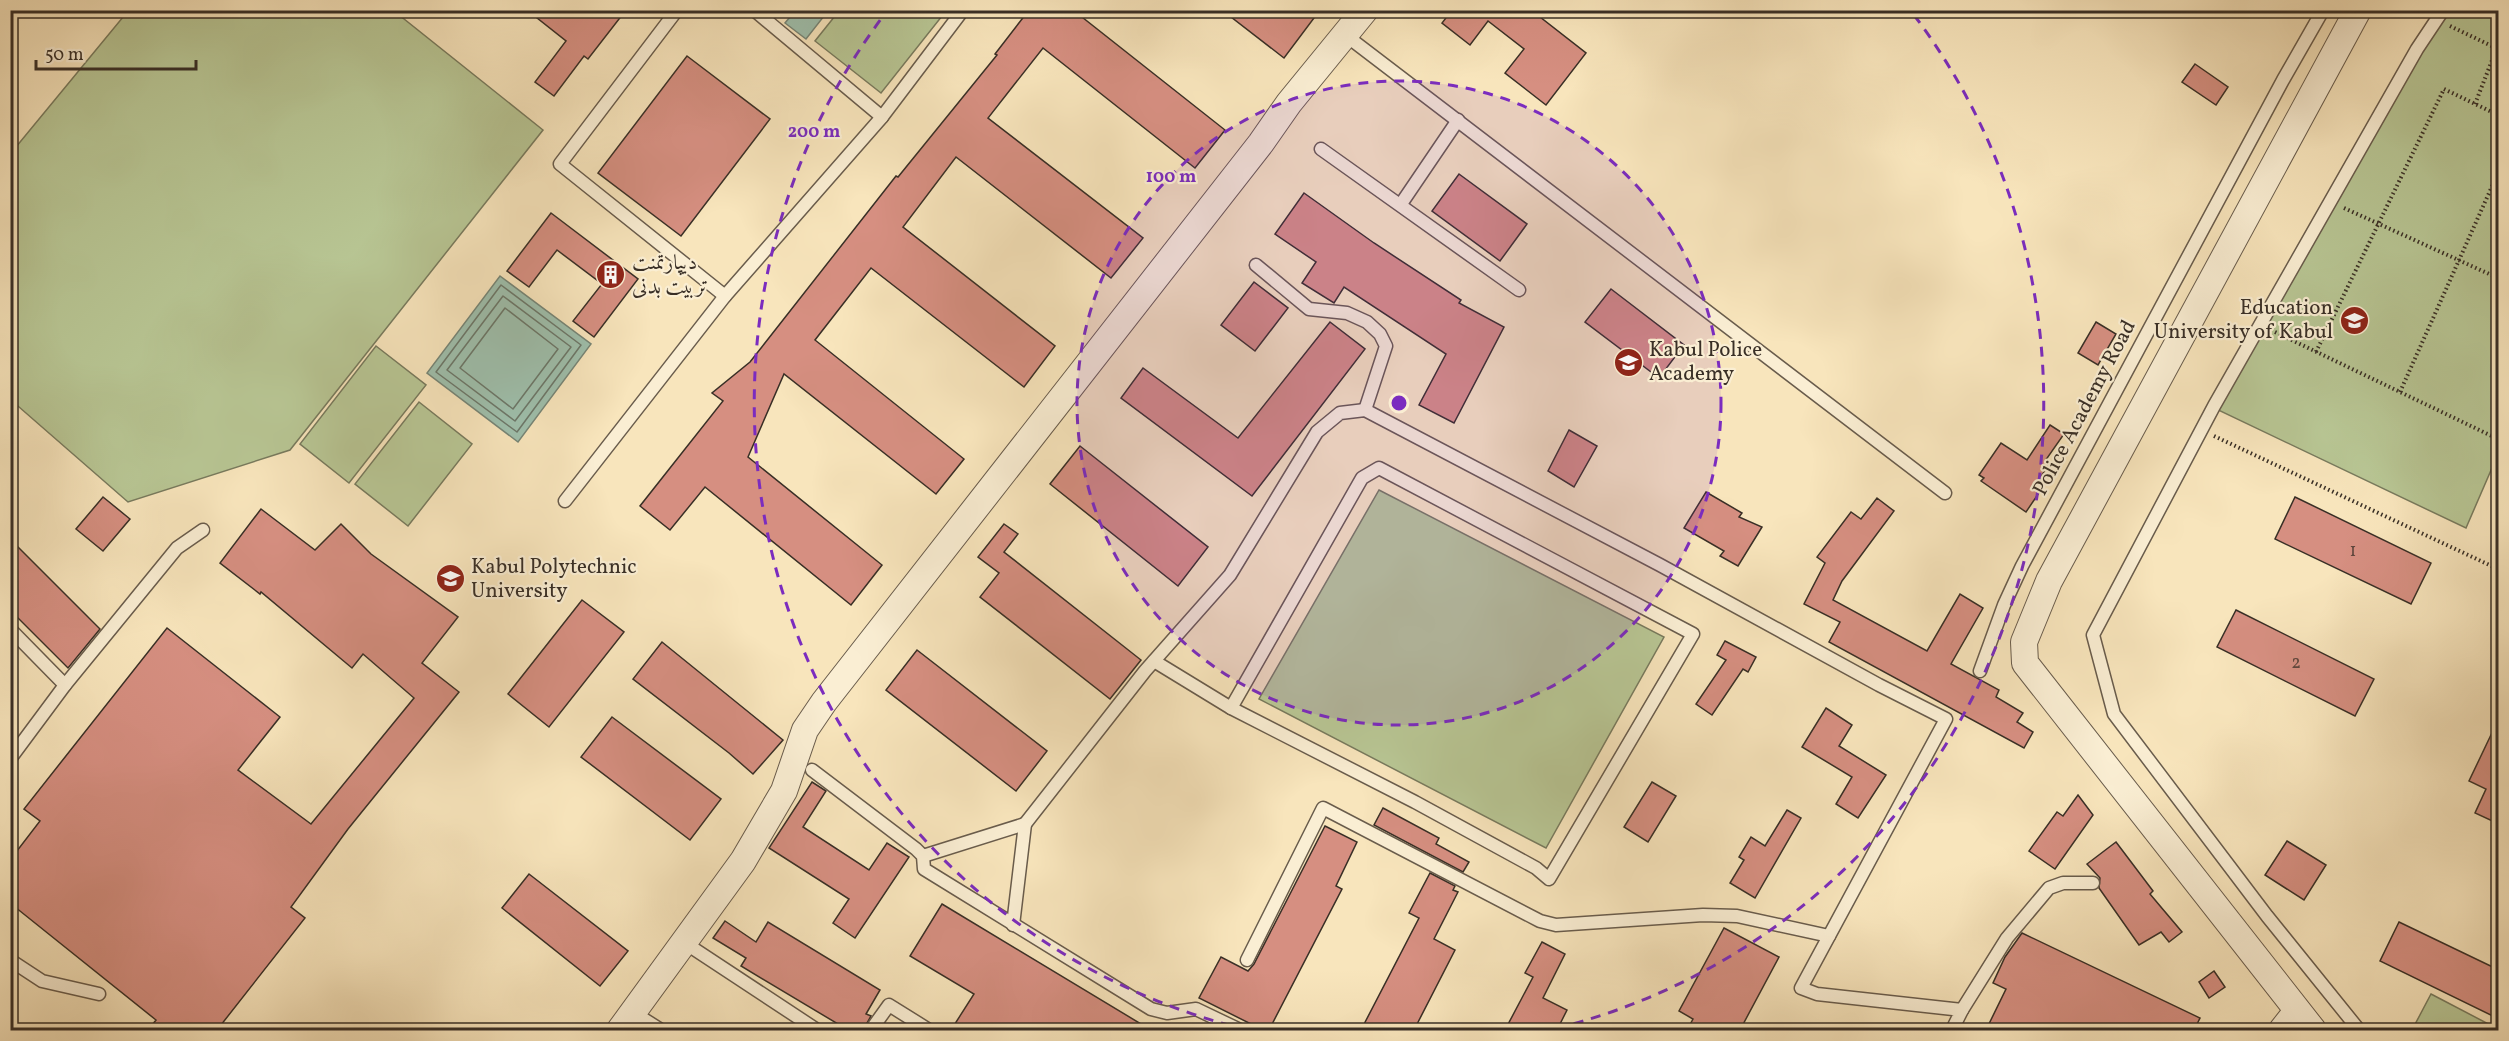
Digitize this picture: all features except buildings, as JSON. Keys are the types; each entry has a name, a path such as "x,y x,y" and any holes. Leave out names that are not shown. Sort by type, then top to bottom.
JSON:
{"street":[{"path":"627,1022 743,861 784,791 805,730 824,702 1365,10"},
{"path":"2313,1030 2290,1021 2025,663 2024,642 2049,581 2358,10"}],"lane":[{"path":"677,10 560,164 725,296"},
{"path":"754,10 882,117"},
{"path":"565,501 725,296 882,117 963,10"},
{"name":"Police Academy Road","path":"1980,671 2004,606 2022,566 2283,80 2323,10"},
{"path":"2359,1030 2267,916 2114,714 2093,635 2260,325 2417,49 2440,15"},
{"path":"1344,34 1945,493"},
{"path":"1401,204 1458,120"},
{"path":"1321,149 1519,290"},
{"path":"1256,266 1309,309 1347,313 1367,322 1380,334 1386,346 1365,410"},
{"path":"1013,925 1025,824 1154,662 1230,574 1317,432 1340,413 1365,410 1946,719 1801,988 1817,994 1962,1010"},
{"path":"1154,662 1231,708 1536,868 1549,879 1693,634 1379,468 1362,478 1231,708"},
{"path":"10,759 65,685 177,548 203,530"},
{"path":"10,629 65,685"},
{"path":"812,770 923,856 924,869 1151,1009 1167,1013 1196,1009 1240,1030"},
{"path":"1247,960 1323,808 1540,921 1556,925 1703,915 1737,916 1829,936"},
{"path":"923,856 1025,824"},
{"path":"1957,1029 1962,1010 2007,938 2049,888 2063,883 2093,883"},
{"path":"685,943 817,1030"},
{"path":"10,960 42,981 99,994"},
{"path":"871,1030 889,1005 929,1030"},
{"path":"627,1022 661,1030"}],"path":[{"path":"2440,15 2498,47 2475,104"},
{"path":"2316,352 2444,89 2499,115"},
{"path":"2400,392 2498,173"},
{"path":"2330,202 2459,258 2499,278"},
{"path":"2260,325 2499,439"},
{"path":"2202,430 2499,569"}],"green space":[{"path":"128,11 394,11 543,130 290,450 128,502 11,400 11,153"},
{"path":"839,11 946,11 881,93 815,41"},
{"path":"2449,11 2498,11 2498,454 2466,528 2214,408 2418,55"},
{"path":"376,346 426,385 349,483 300,444"},
{"path":"419,402 472,444 408,526 355,484"},
{"path":"1379,490 1664,637 1546,848 1259,699"},
{"path":"2431,994 2498,1029 2498,1030 2412,1030"}],"water":[{"path":"795,11 828,11 806,39 785,23"},
{"path":"500,276 591,344 518,442 427,373"}],"place":[{"name":"دیپارتمنت تربیت بدنی","path":"611,275"},
{"name":"Education University of Kabul","path":"2354,320"},
{"name":"Kabul Police Academy","path":"1628,362"},
{"name":"Kabul Polytechnic University","path":"450,579"}]}
